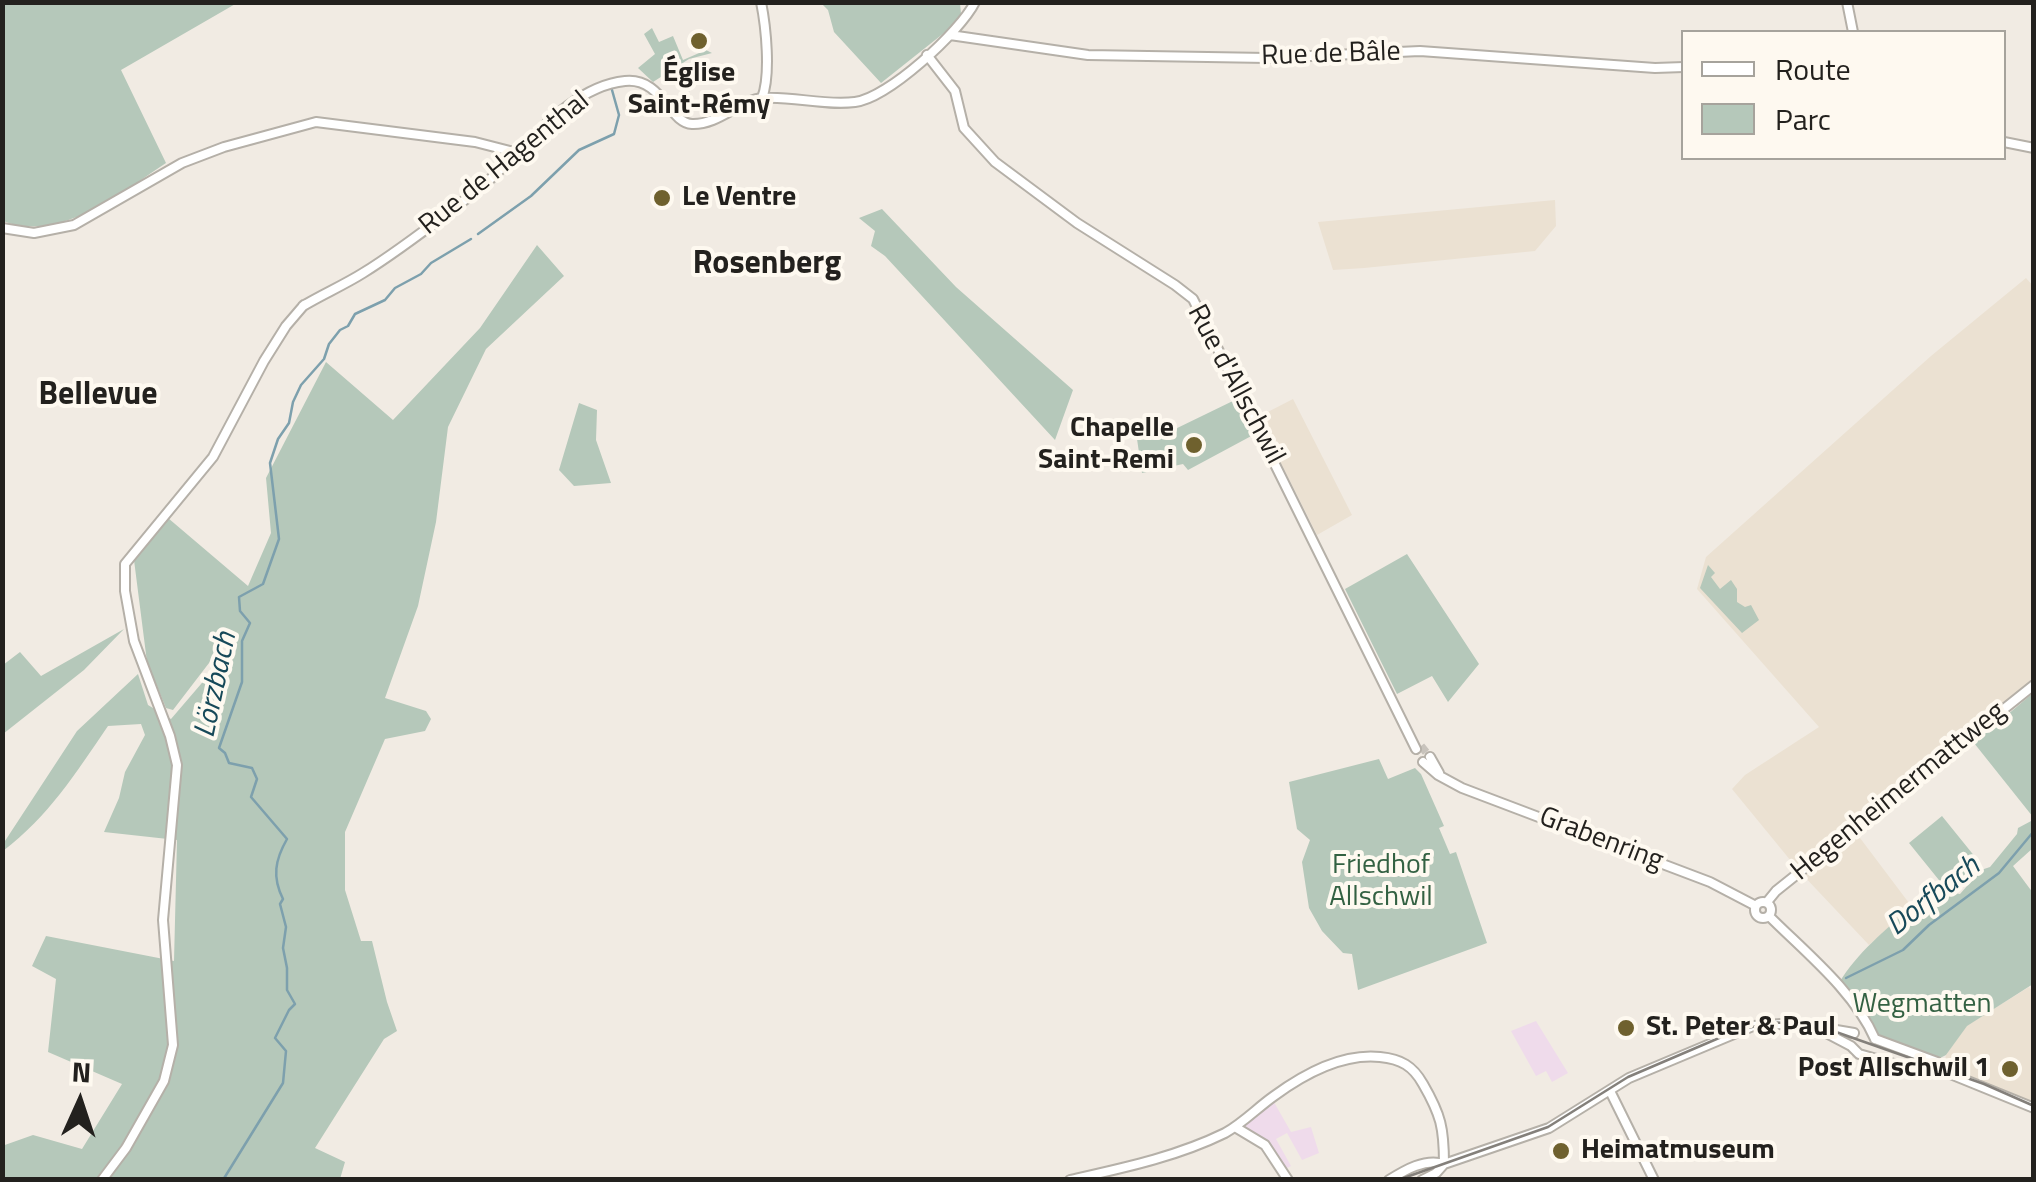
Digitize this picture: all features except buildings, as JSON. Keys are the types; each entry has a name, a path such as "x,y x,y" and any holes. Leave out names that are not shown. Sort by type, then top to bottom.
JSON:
{"main road":[{"path":"761,2 767,37 766,89 762,98 863,101 895,83 950,36 975,2"},
{"path":"1847,2 1854,30"},
{"path":"964,22 980,39"},
{"name":"Rue de Bâle","path":"950,36 1088,55 1247,58 1420,51 1681,67"},
{"name":"Rue d'Allschwil","path":"927,54 955,91 964,128 995,162 1077,223 1176,284 1193,299 1417,746"},
{"name":"Rue de Hagenthal","path":"102,1180 126,1148 170,1063 172,1000 164,920 177,766 170,736 134,641 125,590 126,564 213,457 264,361 304,305 392,254 486,184 514,152 572,104 622,81 648,86 687,123 712,120 762,98"},
{"path":"2,228 34,233 74,225 182,164 224,147 316,122 461,139 514,152"},
{"path":"2006,142 2034,148"},
{"name":"Hegenheimermattweg","path":"1767,902 2034,685"},
{"name":"Grabenring","path":"1426,759 1445,780 1696,876 1756,906 1758,916 1769,916"},
{"path":"1756,906 1767,902 1769,916 1858,1010 1874,1036 1874,1049 1866,1054"},
{"path":"1851,1046 1858,1010"},
{"path":"1389,1180 1426,1163 1444,1164 1549,1128 1662,1062 1753,1026 1784,1022 1865,1030 1937,1062 1942,1072"},
{"path":"1813,1026 1856,1052 1930,1074 1942,1072 2034,1108"},
{"path":"1070,1180 1178,1153 1235,1127 1280,1091 1340,1060 1389,1058 1415,1069 1443,1122 1444,1164 1422,1180"},
{"path":"1610,1090 1654,1180"},
{"path":"1235,1127 1265,1145 1288,1180"}],"shaded area":[{"path":"1555,200 1556,226 1535,251 1364,268 1333,270 1318,222"},
{"path":"2026,278 2034,287 2033,685 1854,830 1912,907 1869,945 1800,872 1732,789 1745,775 1819,727 1697,589 1706,557 1931,356"},
{"path":"1293,399 1352,515 1317,535 1258,417"},
{"path":"2029,987 2034,994 2033,1108 1943,1071 1946,1055 1966,1026"},
{"path":"1536,1021 1568,1073 1552,1082 1546,1071 1536,1076 1511,1031"},
{"path":"1271,1097 1291,1132 1311,1127 1319,1153 1302,1160 1287,1133 1276,1139 1291,1166 1283,1170 1276,1157 1235,1127"}],"green space":[{"path":"2,3 237,3 121,70 166,163 89,212 46,225 25,226 3,221"},
{"path":"821,3 960,3 961,14 954,25 881,83 834,32 828,10"},
{"path":"652,28 659,42 673,36 683,60 706,50 712,53 689,59 653,82 638,68 655,54 644,34"},
{"path":"882,209 956,287 1073,390 1055,440 885,256 871,246 875,231 859,218"},
{"path":"537,245 564,276 486,349 448,427 436,522 418,606 385,698 426,711 431,719 425,731 385,739 345,832 345,890 361,941 372,941 397,1031 384,1039 315,1148 345,1162 340,1179 3,1179 2,1146 33,1135 82,1149 122,1084 48,1052 56,979 32,966 46,936 174,961 177,840 104,832 125,772 145,735 141,724 108,726 48,809 3,851 3,844 77,731 138,674 148,705 171,719 225,656 232,633 173,710 166,708 147,662 136,554 168,518 248,586 271,533 266,478 326,362 393,420 480,328"},
{"path":"1239,398 1255,434 1188,470 1183,464 1142,473 1137,439 1169,432"},
{"path":"579,403 597,410 596,440 611,483 574,486 559,470"},
{"path":"1407,554 1479,664 1448,702 1432,676 1397,694 1345,589"},
{"path":"1708,565 1720,589 1731,580 1737,589 1737,602 1745,607 1751,605 1759,620 1742,633 1700,588"},
{"path":"124,629 84,670 3,734 3,665 20,652 41,676"},
{"path":"2033,693 2033,817 1974,743"},
{"name":"Friedhof Allschwil","path":"1379,759 1388,779 1415,768 1421,774 1444,826 1439,828 1450,854 1456,852 1487,943 1358,990 1352,954 1343,953 1322,931 1309,908 1302,862 1310,840 1297,829 1289,782"},
{"path":"1942,816 1980,863 1947,890 1909,843"},
{"name":"Wegmatten","path":"2033,820 2033,848 2013,866 2033,893 2033,984 1967,1026 1946,1055 1934,1061 1875,1039 1839,983 1846,972 1872,942 1912,907 1922,910 1947,892 1960,894 1981,870 1990,867 2018,828"}],"waterway":[{"path":"478,234 531,196 579,150 614,134 619,115 612,90"},
{"name":"Lörzbach","path":"223,1180 283,1083 286,1051 275,1038 295,1004 287,990 283,948 286,927 276,876 287,839 251,797 257,779 252,768 229,763 219,748 242,682 242,641 250,623 240,611 239,597 263,584 279,539 270,463 301,385 324,359 340,330 348,326 355,314 385,300 395,288 471,239"},
{"name":"Dorfbach","path":"1846,978 1903,950 1929,925 1999,873 2034,831"}],"tunnel":[{"path":"1421,746 1430,757"}],"tram line":[{"path":"1398,1180 1548,1127 1628,1077 1733,1032 1771,1022 1819,1026 1984,1084 2034,1106"}],"place":[{"name":"Église Saint-Rémy","path":"699,41"},
{"name":"Le Ventre","path":"662,198"},
{"name":"Chapelle Saint-Remi","path":"1194,445"},
{"name":"St. Peter & Paul","path":"1626,1028"},
{"name":"Post Allschwil 1","path":"2010,1069"},
{"name":"Heimatmuseum","path":"1561,1151"}],"district":[{"name":"Rosenberg","path":"767,265"},
{"name":"Bellevue","path":"98,396"}]}
